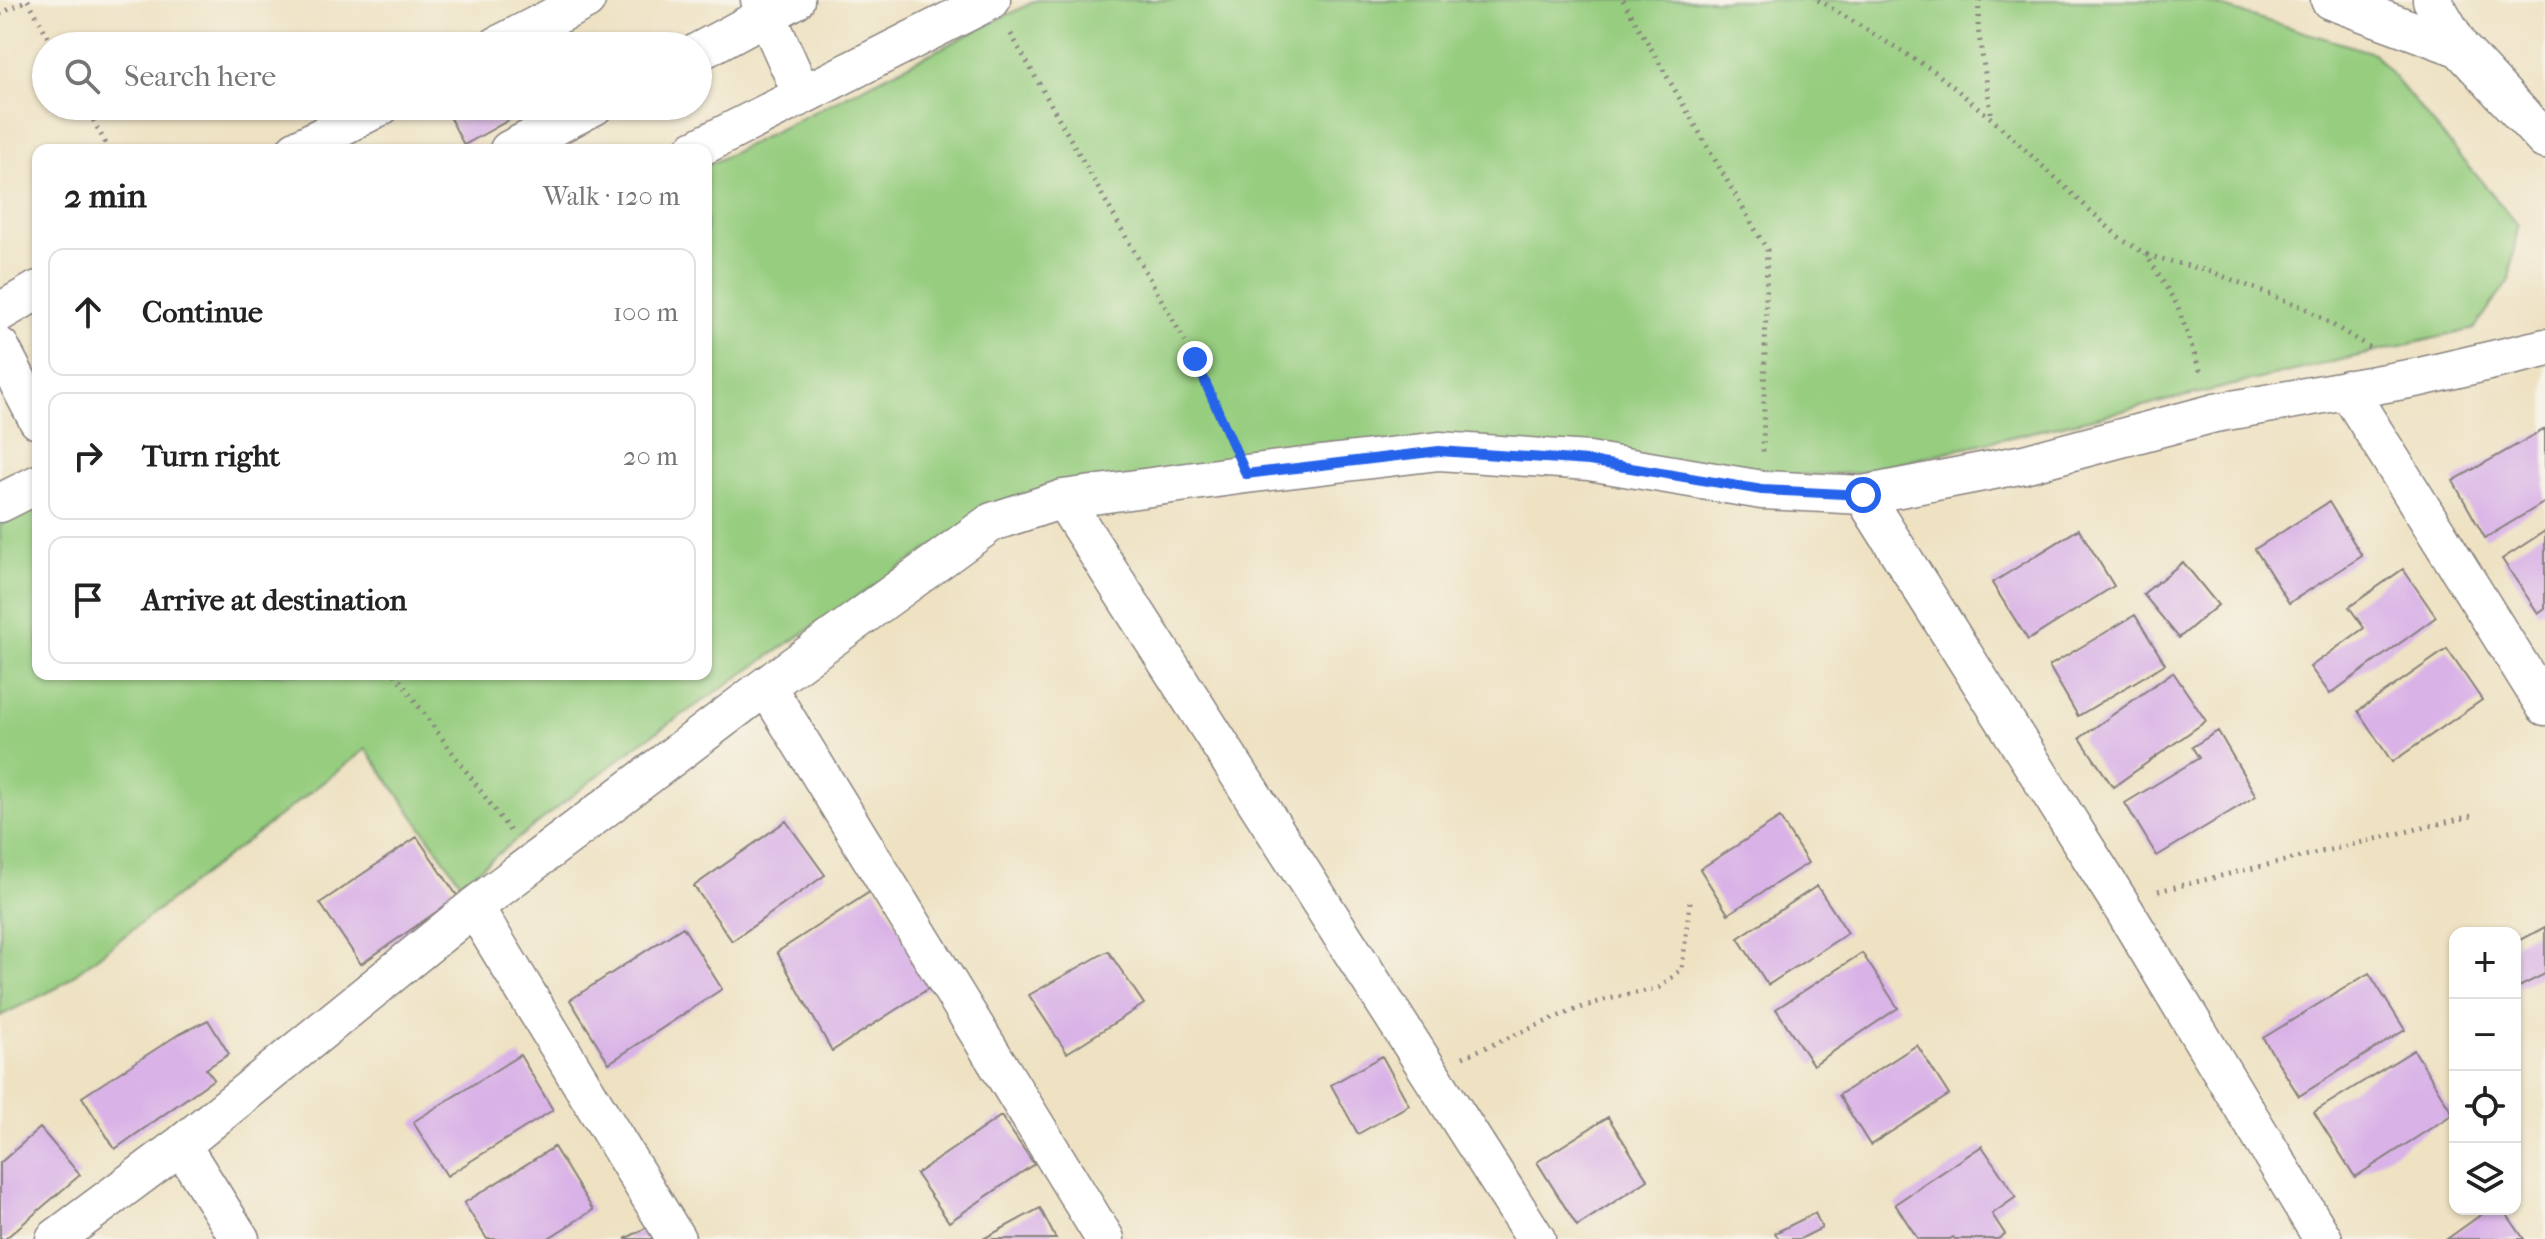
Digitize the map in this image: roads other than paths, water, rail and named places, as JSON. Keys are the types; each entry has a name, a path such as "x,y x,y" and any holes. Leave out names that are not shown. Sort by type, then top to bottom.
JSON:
{"street":[{"path":"524,32 586,0"},
{"path":"706,144 991,0"},
{"path":"2330,0 2460,48"},
{"path":"2432,0 2460,48 2545,140"},
{"path":"712,43 774,5 802,94"},
{"path":"308,144 354,120"},
{"path":"521,144 567,120"},
{"path":"0,312 32,293"},
{"path":"0,347 26,406"},
{"path":"55,1239 181,1145 474,907 766,686 992,522 1063,499 1439,451 1589,461 1762,490 1863,495 2024,464 2215,413 2420,377 2545,348"},
{"path":"2347,389 2545,706"},
{"path":"0,503 32,487"},
{"path":"1863,495 2118,900 2323,1239"},
{"path":"1063,499 1536,1239"},
{"path":"766,686 1105,1239"},
{"path":"474,907 676,1239"},
{"path":"181,1145 240,1239"}]}
